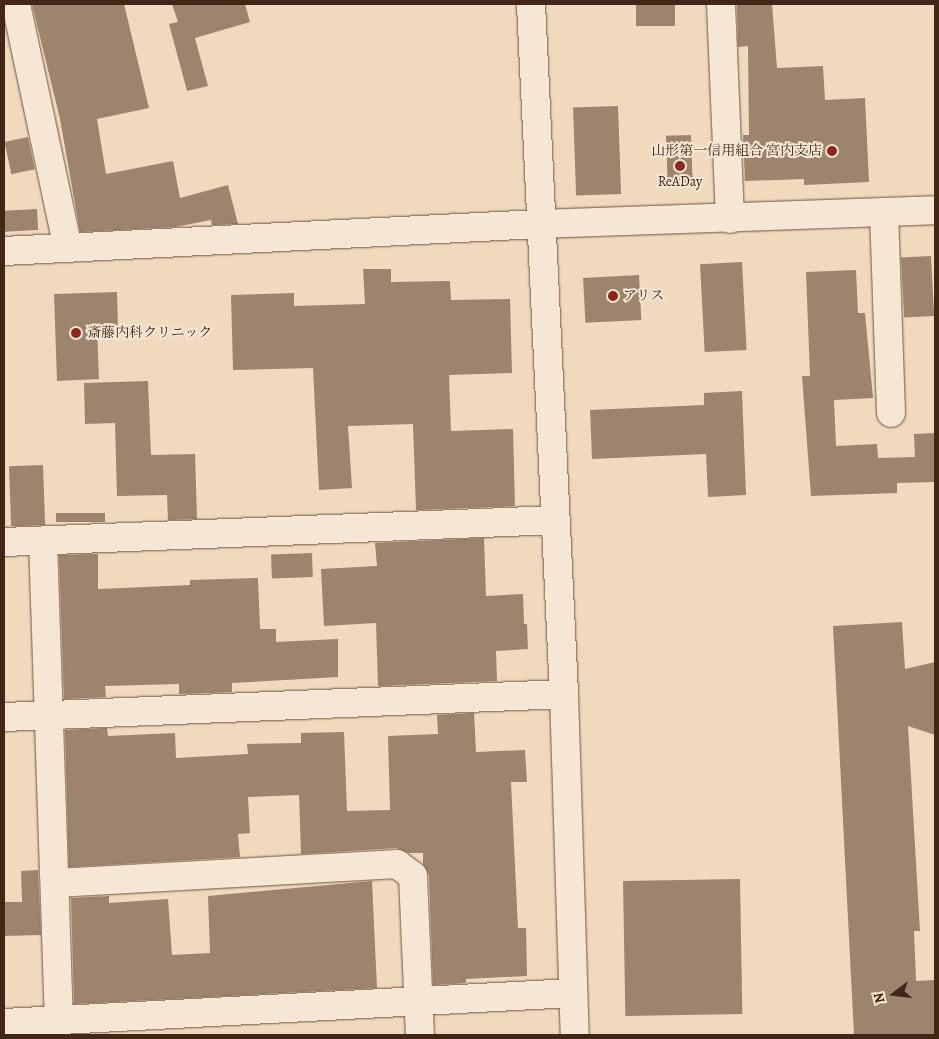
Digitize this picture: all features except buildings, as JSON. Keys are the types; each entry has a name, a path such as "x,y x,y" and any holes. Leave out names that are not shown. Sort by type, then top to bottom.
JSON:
{"street":[{"path":"16,4 68,248"},
{"path":"531,4 539,224 564,694 575,1035"},
{"path":"721,4 730,218"},
{"path":"4,251 539,224 935,210"},
{"path":"884,212 891,413"},
{"path":"4,542 556,520"},
{"path":"43,541 48,716 56,883 59,1021"},
{"path":"4,717 564,694"},
{"path":"56,883 397,864 413,876 420,1035"},
{"path":"4,1023 59,1021 149,1026 418,1002 573,992"}],"place":[{"name":"山形第一信用組合 宮内支店","path":"832,151"},
{"name":"ReADay","path":"680,166"},
{"name":"アリス","path":"613,296"},
{"name":"斎藤内科クリニック","path":"76,333"}]}
